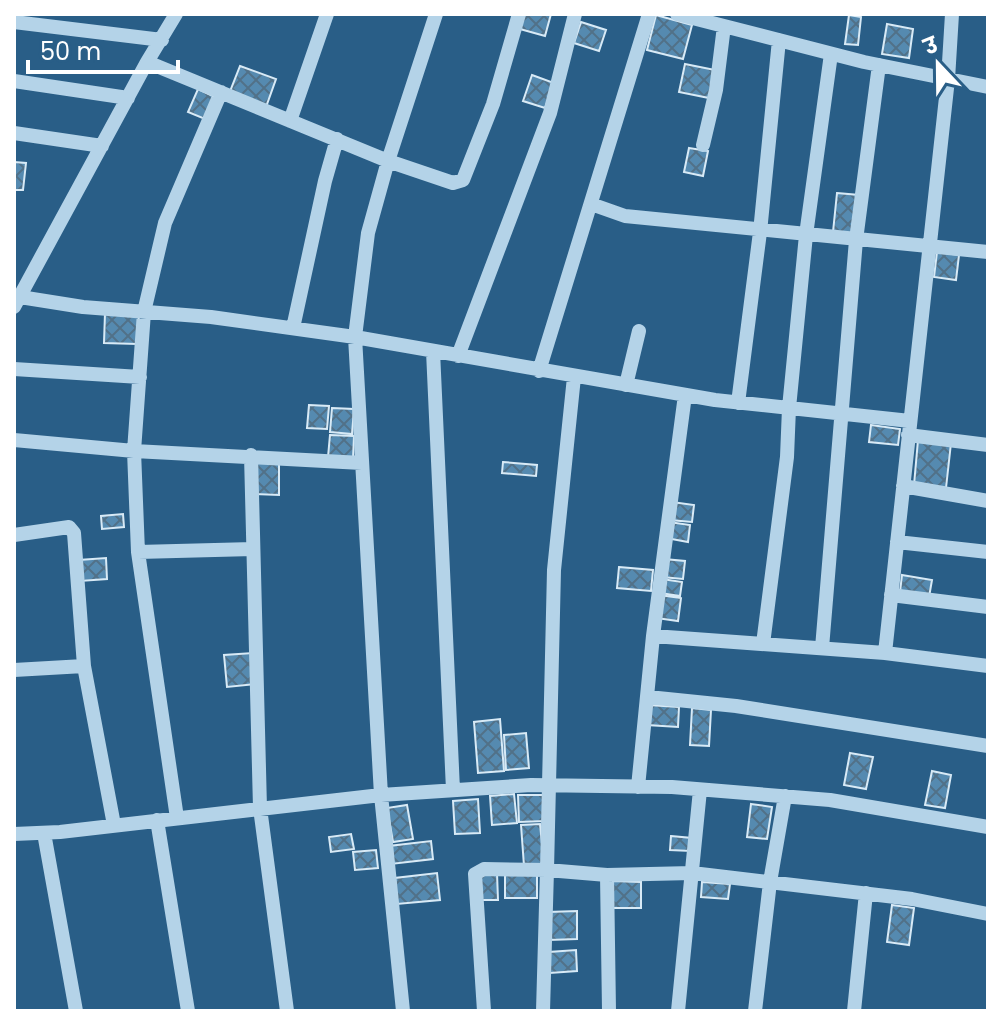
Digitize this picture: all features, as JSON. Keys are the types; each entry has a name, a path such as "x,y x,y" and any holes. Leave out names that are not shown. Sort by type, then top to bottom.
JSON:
{"street":[{"path":"176,14 17,302 211,317 355,337 685,395 841,414 988,445"},
{"path":"290,121 327,14"},
{"path":"403,1011 381,795 355,337 368,233 436,14"},
{"path":"147,62 388,161 453,183 463,180 493,104 519,14"},
{"path":"458,356 550,113 575,14"},
{"path":"539,371 649,14"},
{"path":"677,14 831,54 988,87"},
{"path":"885,653 948,79 952,14"},
{"path":"14,22 162,40"},
{"path":"703,145 716,90 724,26"},
{"path":"738,403 760,232 779,40"},
{"path":"763,644 787,457 806,235 831,54"},
{"path":"822,648 856,240 879,65"},
{"path":"14,81 128,98"},
{"path":"177,818 138,552 134,451 144,312 165,223 221,92"},
{"path":"14,133 102,146"},
{"path":"293,328 337,139"},
{"path":"591,204 625,216 760,232 988,252"},
{"path":"14,275 30,280"},
{"path":"626,385 639,331"},
{"path":"433,351 453,790"},
{"path":"14,369 140,377"},
{"path":"543,1011 554,570 574,377"},
{"path":"638,787 653,636 685,395"},
{"path":"14,440 134,451 362,463"},
{"path":"251,455 260,808 287,1011"},
{"path":"903,486 988,501"},
{"path":"14,535 69,527 74,533 84,666 114,825"},
{"path":"897,542 988,552"},
{"path":"138,552 253,549"},
{"path":"891,595 988,607"},
{"path":"653,636 885,653 988,666"},
{"path":"14,670 84,666"},
{"path":"648,697 736,706 988,746"},
{"path":"14,834 381,795 550,785 700,790 830,800 988,827"},
{"path":"678,1011 700,790"},
{"path":"755,1011 770,882 785,796"},
{"path":"157,820 188,1011"},
{"path":"44,833 76,1011"},
{"path":"484,1011 475,874 484,869 607,875 692,873 912,899 988,914"},
{"path":"607,875 609,1011"},
{"path":"854,1011 866,893"}],"building":[{"path":"524,14 551,14 545,36 520,29"},
{"path":"656,15 692,25 683,59 647,50"},
{"path":"849,15 861,17 858,45 845,44"},
{"path":"581,22 606,30 599,51 574,43"},
{"path":"887,24 913,29 909,58 882,54"},
{"path":"685,64 715,70 709,98 679,92"},
{"path":"240,66 276,79 266,107 229,94"},
{"path":"532,75 554,83 545,108 523,101"},
{"path":"198,89 215,97 205,119 188,112"},
{"path":"689,148 708,151 703,176 684,172"},
{"path":"14,162 26,163 23,190 14,190"},
{"path":"837,193 859,195 856,234 833,232"},
{"path":"937,252 959,255 956,280 934,277"},
{"path":"105,313 139,314 137,344 104,343"},
{"path":"309,405 329,406 327,429 307,428"},
{"path":"332,408 354,409 352,434 330,432"},
{"path":"871,425 900,429 898,445 869,442"},
{"path":"330,435 354,436 353,459 328,457"},
{"path":"918,440 951,443 946,488 914,485"},
{"path":"254,462 279,463 279,495 254,494"},
{"path":"503,462 537,465 536,476 502,473"},
{"path":"672,502 694,505 692,522 670,520"},
{"path":"123,514 124,527 102,529 101,516"},
{"path":"669,522 690,525 688,542 666,538"},
{"path":"106,558 107,579 80,581 79,560"},
{"path":"664,559 685,561 683,579 662,577"},
{"path":"619,567 653,570 651,591 617,588"},
{"path":"902,575 932,580 929,597 900,592"},
{"path":"662,579 682,582 680,596 660,593"},
{"path":"659,595 681,598 678,621 656,618"},
{"path":"253,653 256,684 227,687 224,655"},
{"path":"648,705 679,707 678,727 647,725"},
{"path":"692,708 711,710 709,746 690,745"},
{"path":"500,719 504,771 478,773 474,722"},
{"path":"526,733 529,768 506,770 504,735"},
{"path":"850,753 873,757 866,789 844,785"},
{"path":"932,771 951,775 945,808 925,805"},
{"path":"514,794 517,823 492,825 490,796"},
{"path":"518,795 544,795 545,821 519,822"},
{"path":"478,799 480,833 455,834 453,801"},
{"path":"751,804 772,807 767,839 747,837"},
{"path":"407,805 413,839 393,842 387,808"},
{"path":"540,824 544,864 524,866 521,825"},
{"path":"351,834 354,849 331,852 329,837"},
{"path":"671,836 692,838 691,851 670,850"},
{"path":"431,841 433,859 391,864 389,846"},
{"path":"376,850 378,868 355,870 353,852"},
{"path":"437,873 440,900 397,904 395,878"},
{"path":"478,873 497,873 498,900 480,900"},
{"path":"505,874 537,874 537,898 505,898"},
{"path":"613,881 641,882 641,908 613,908"},
{"path":"702,882 730,884 728,899 701,897"},
{"path":"892,905 914,908 909,945 887,942"},
{"path":"577,911 577,939 549,940 548,912"},
{"path":"576,950 577,971 550,973 549,952"}]}
